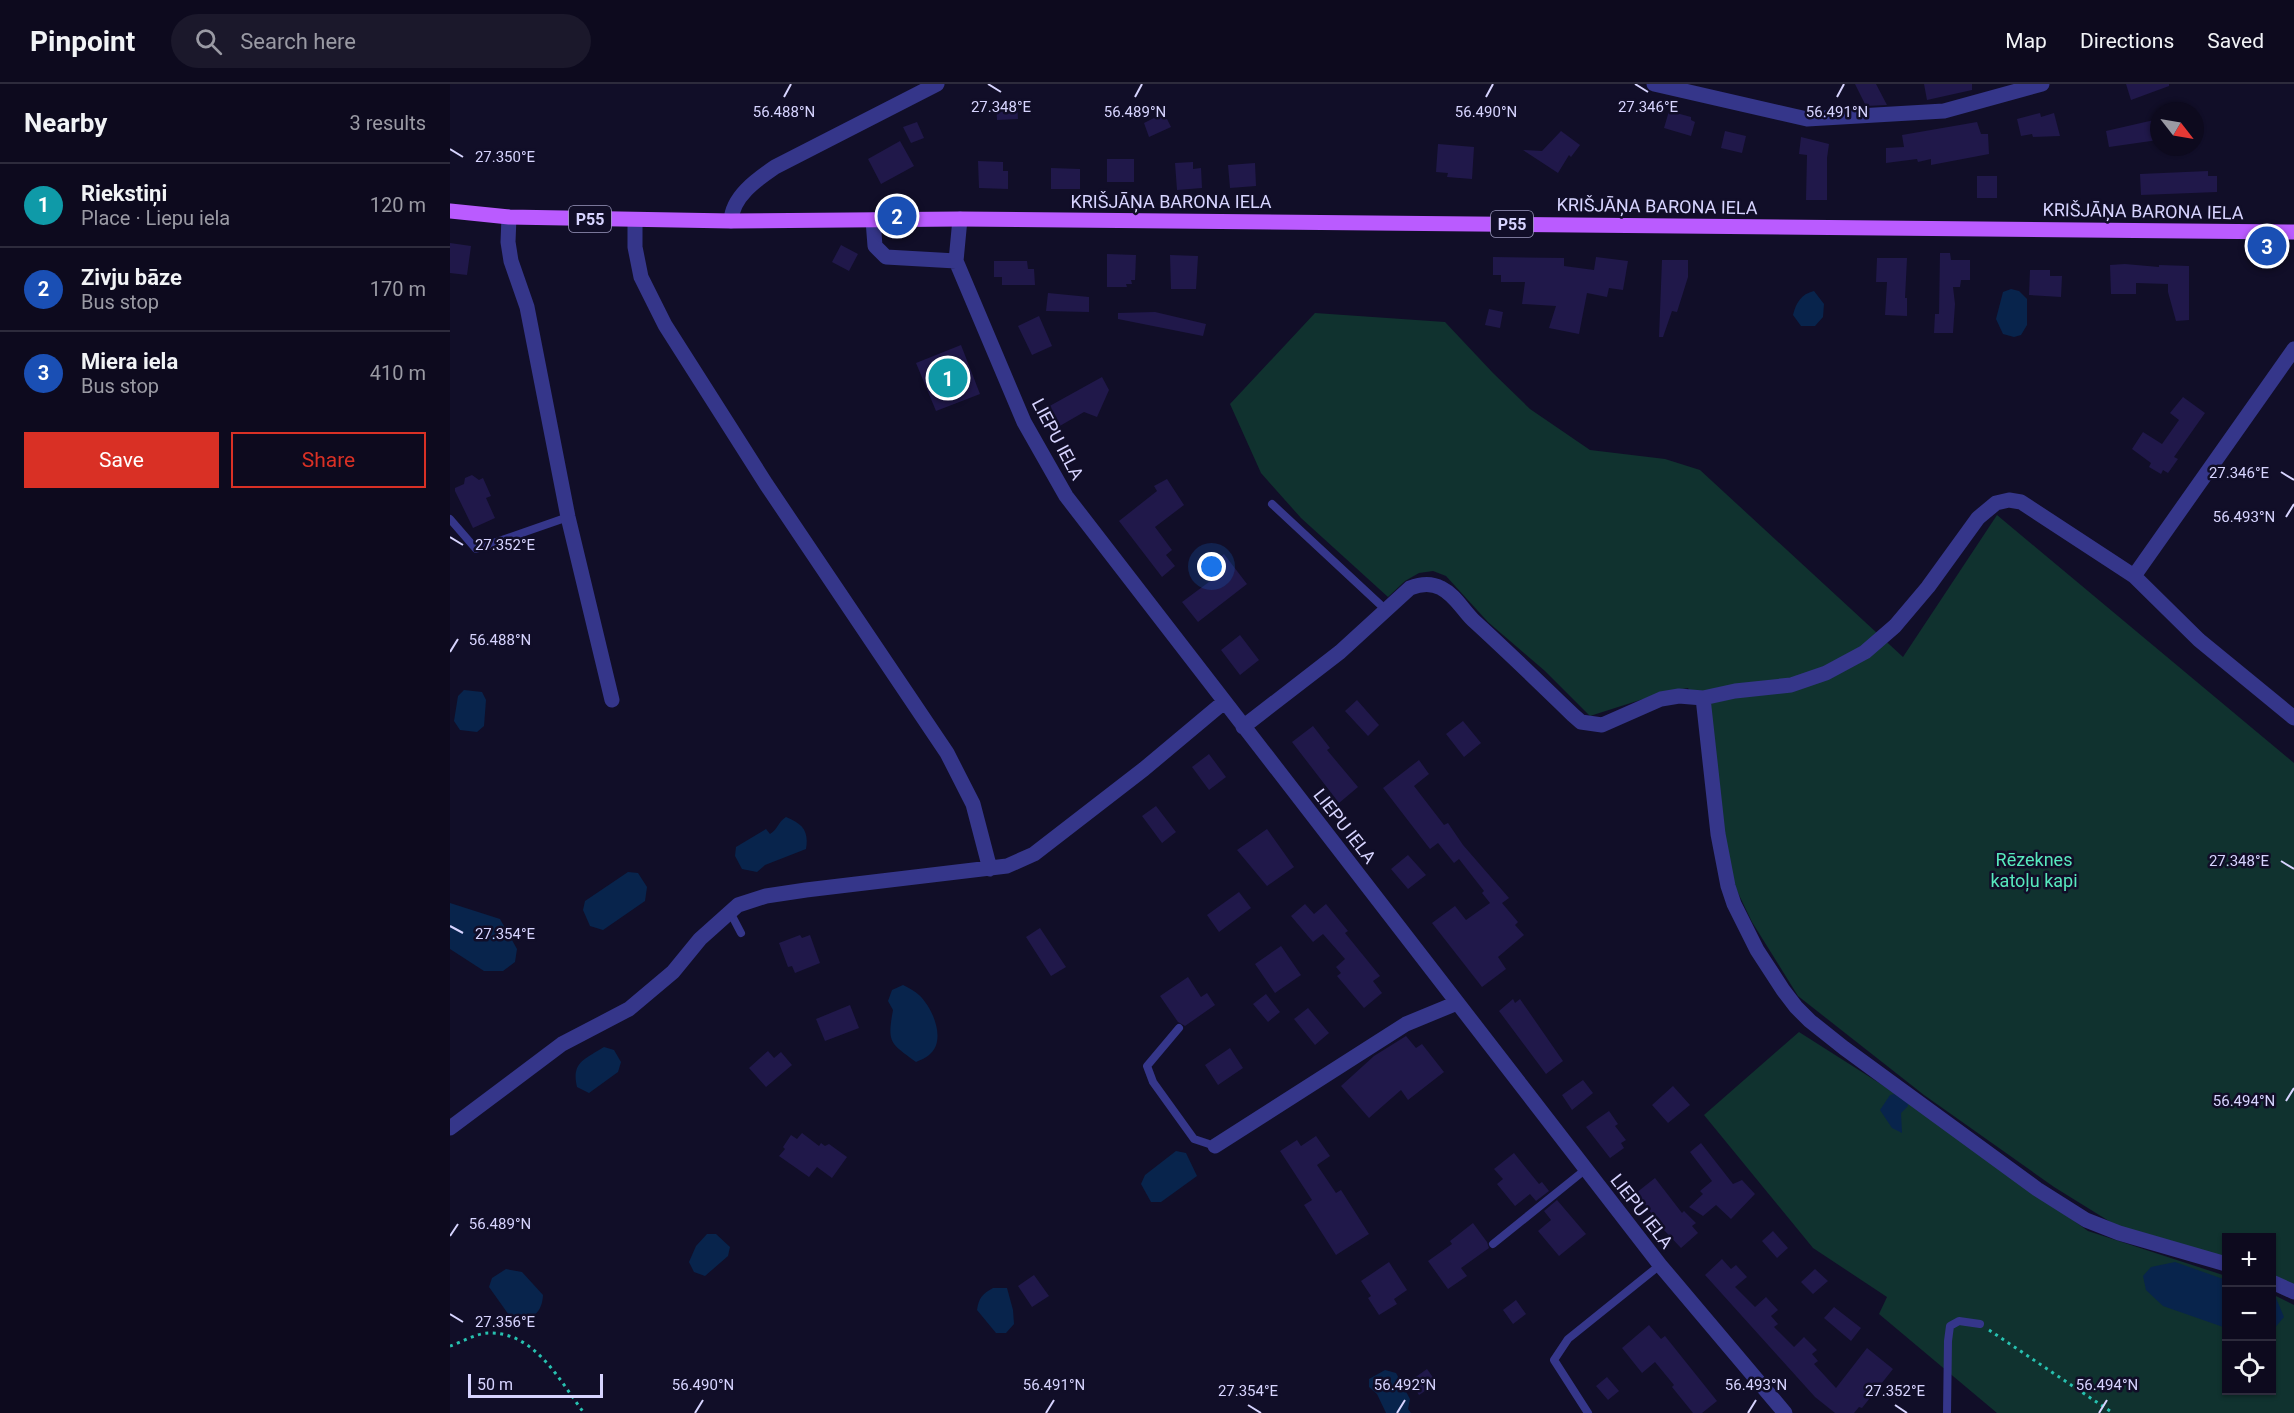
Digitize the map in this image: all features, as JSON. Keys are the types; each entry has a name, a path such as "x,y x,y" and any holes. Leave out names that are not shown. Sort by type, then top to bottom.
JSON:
{"main road":[{"name":"P55","path":"450,211 509,217 731,221"},
{"name":"KRIŠJĀŅA BARONA IELA","path":"731,221 960,219 2294,232"}],"street":[{"path":"731,221 734,207 740,197 755,181 775,167 937,84"},
{"path":"1654,84 1807,119 1944,111 2043,84"},
{"path":"509,217 510,261 527,307 568,517 612,700"},
{"name":"LIEPU IELA","path":"960,219 956,261 1024,422 1066,496 1660,1265 1785,1413"},
{"path":"635,220 635,247 641,277 661,317 766,484 947,753 973,804 990,868"},
{"path":"873,220 875,246 886,257 956,261"},
{"path":"2134,576 2294,349"},
{"path":"1243,727 1340,652 1410,588 1420,584 1431,584 1453,596 1472,618 1573,715 1590,724 1602,725 1661,699 1679,696 1703,698 1791,685 1826,673 1864,652 1895,626 1928,587 1978,518 1996,503 2009,500 2021,502 2134,576 2199,640 2294,718"},
{"path":"1703,698 1718,834 1728,886 1734,904 1757,950 1796,1007 1844,1048 2037,1189 2085,1220 2119,1233 2222,1263"},
{"path":"450,1128 562,1044 629,1009 673,972 700,939 738,905 766,896 1007,866 1034,854 1144,769 1224,702"},
{"path":"1215,1146 1406,1024 1457,1003"},
{"path":"2276,1284 2294,1292"}],"lane":[{"path":"1272,504 1386,610"},
{"path":"450,519 476,549 568,517"},
{"path":"730,912 741,933"},
{"path":"1179,1028 1147,1066 1153,1082 1194,1140 1215,1146"},
{"path":"1493,1244 1586,1169"},
{"path":"1588,1413 1554,1360 1568,1339 1660,1265"},
{"path":"1947,1413 1947,1341 1950,1326 1959,1321 1980,1324"}],"path":[{"path":"1980,1324 2113,1413"},
{"path":"450,1346 488,1333 517,1338 537,1351 584,1413"}],"green space":[{"name":"Rēzeknes katoļu kapi","path":"1315,313 1445,322 1530,409 1590,450 1665,459 1700,470 1903,657 1997,515 2294,763 2294,1287 2276,1279 2276,1233 2222,1233 2222,1257 2125,1231 2054,1187 1924,1095 1798,996 1752,922 1729,874 1710,730 1688,688 1662,693 1590,716 1545,671 1488,622 1446,576 1433,571 1419,573 1405,581 1388,597 1301,518 1261,473 1230,404"},
{"path":"1799,1032 1906,1100 2088,1231 2222,1275 2222,1395 2276,1395 2276,1296 2294,1305 2294,1413 1997,1413 1879,1314 1887,1297 1813,1248 1704,1115"}],"water":[{"path":"2011,289 2019,291 2027,299 2027,325 2021,335 2014,337 2003,334 1996,319 2003,292"},
{"path":"1814,291 1824,304 1823,317 1815,326 1801,326 1793,315 1802,297"},
{"path":"464,690 482,692 486,700 484,726 477,732 460,730 454,721 458,696"},
{"path":"786,817 797,822 804,829 807,837 806,849 765,865 757,872 742,869 735,856 736,847 766,829 770,834"},
{"path":"628,872 638,873 647,887 645,901 603,930 590,926 583,910 585,901"},
{"path":"450,903 500,919 517,949 515,962 503,971 484,971 450,949"},
{"path":"903,985 916,992 924,1001 936,1025 937,1042 934,1049 928,1056 916,1062 896,1046 891,1036 893,1010 888,1001 892,990"},
{"path":"604,1047 614,1050 621,1062 618,1072 589,1093 577,1087 576,1072 581,1062"},
{"path":"1894,1094 1908,1103 1901,1113 1902,1133 1892,1128 1880,1110 1890,1095"},
{"path":"1176,1151 1186,1153 1197,1176 1161,1202 1151,1202 1141,1184 1145,1175"},
{"path":"707,1234 716,1234 730,1247 728,1256 705,1276 694,1272 689,1262 696,1246"},
{"path":"2175,1262 2222,1279 2222,1327 2163,1306 2146,1290 2143,1276 2151,1267"},
{"path":"506,1269 522,1272 543,1295 540,1307 534,1315 511,1318 489,1287 492,1278"},
{"path":"993,1288 1007,1288 1014,1324 1006,1333 996,1333 977,1310 982,1297"},
{"path":"2276,1298 2284,1317 2276,1326"},
{"path":"1385,1370 1396,1373 1410,1399 1408,1409 1411,1413 1386,1413 1377,1394 1369,1387 1369,1379"}],"building":[{"path":"1855,84 1876,84 1887,105 1866,106"},
{"path":"1924,84 1972,84 1972,90 1927,100"},
{"path":"2126,84 2169,84 2169,86 2131,100"},
{"path":"996,103 1017,103 1018,119 997,120"},
{"path":"1669,111 1691,117 1691,120 1695,122 1691,136 1664,128"},
{"path":"1164,113 1171,127 1149,137 1144,123"},
{"path":"2040,113 2041,117 2054,113 2060,136 2033,137 2032,134 2021,136 2017,119"},
{"path":"2150,121 2150,141 2109,147 2106,131"},
{"path":"917,122 924,138 911,143 903,127"},
{"path":"1977,122 1981,134 1988,134 1989,154 1931,165 1931,159 1918,162 1917,159 1886,163 1886,148 1904,147 1902,135"},
{"path":"1561,131 1580,145 1571,157 1569,155 1558,173 1523,150 1542,151"},
{"path":"1725,131 1746,136 1742,153 1721,148"},
{"path":"1801,137 1829,144 1827,200 1806,200 1807,155 1799,154"},
{"path":"900,141 914,166 881,184 868,159"},
{"path":"1438,144 1474,147 1472,179 1447,177 1448,173 1436,172"},
{"path":"1107,159 1134,159 1134,182 1107,182"},
{"path":"978,161 1003,162 1003,171 1008,171 1008,189 979,188"},
{"path":"1193,162 1193,169 1201,168 1202,188 1177,190 1175,163"},
{"path":"1255,163 1256,186 1230,188 1228,165"},
{"path":"1051,168 1080,169 1080,189 1051,189"},
{"path":"2208,171 2208,176 2217,176 2217,192 2141,195 2140,174"},
{"path":"1977,176 1997,176 1997,198 1977,198"},
{"path":"450,243 471,246 467,275 450,273"},
{"path":"841,245 858,254 849,271 832,262"},
{"path":"1940,253 1950,253 1951,260 1970,260 1970,280 1961,280 1960,287 1953,287 1955,304 1953,333 1934,333 1935,314 1939,314"},
{"path":"1107,254 1136,255 1135,280 1131,280 1132,284 1126,284 1127,287 1107,287"},
{"path":"1170,255 1198,256 1196,289 1171,289"},
{"path":"1493,257 1564,258 1564,266 1594,270 1596,257 1628,261 1623,290 1609,288 1607,297 1587,293 1579,334 1549,328 1556,306 1522,304 1525,282 1501,282 1501,275 1493,275"},
{"path":"1877,258 1907,258 1905,298 1907,298 1907,316 1885,315 1887,282 1876,282"},
{"path":"1662,260 1688,260 1688,277 1677,312 1672,311 1663,337 1659,337"},
{"path":"994,261 1027,261 1028,269 1034,269 1035,285 1002,285 1002,277 994,277"},
{"path":"2110,265 2159,267 2159,265 2189,266 2189,320 2176,321 2168,284 2136,283 2136,294 2111,294"},
{"path":"2030,270 2050,270 2050,276 2062,276 2061,297 2029,295"},
{"path":"1048,293 1089,297 1089,312 1046,311"},
{"path":"1489,309 1503,312 1500,328 1485,325"},
{"path":"1155,312 1206,324 1203,336 1118,319 1118,313"},
{"path":"1039,316 1052,346 1032,355 1018,326"},
{"path":"961,345 980,394 936,411 916,363"},
{"path":"1102,377 1109,390 1097,417 1084,412 1058,427 1046,408"},
{"path":"2183,397 2205,413 2174,457 2178,459 2168,473 2163,470 2161,474 2149,467 2151,463 2132,449 2143,432 2162,444 2179,420 2170,413"},
{"path":"472,475 479,480 483,478 491,496 486,498 495,518 473,528 455,491 455,488 464,484 465,478"},
{"path":"1167,479 1184,505 1155,527 1172,550 1166,555 1175,566 1162,577 1119,521 1157,491 1154,486"},
{"path":"1224,554 1247,584 1198,622 1182,602 1217,576 1210,566"},
{"path":"1240,635 1259,660 1240,675 1221,650"},
{"path":"1357,700 1379,725 1368,736 1345,711"},
{"path":"1463,721 1481,743 1464,757 1446,734"},
{"path":"1313,726 1330,748 1327,750 1358,787 1339,803 1292,742"},
{"path":"1209,754 1226,777 1209,790 1192,767"},
{"path":"1419,760 1429,774 1414,786 1444,825 1448,823 1463,845 1509,898 1502,903 1518,922 1515,925 1524,935 1498,957 1506,969 1482,987 1432,923 1455,906 1466,920 1490,903 1482,893 1484,891 1459,859 1454,863 1438,843 1430,849 1383,788"},
{"path":"1156,806 1176,832 1162,843 1142,816"},
{"path":"1267,829 1294,867 1267,886 1237,850"},
{"path":"1408,855 1426,875 1408,889 1391,869"},
{"path":"1239,892 1251,908 1219,932 1207,915"},
{"path":"1305,904 1314,914 1326,904 1348,931 1345,933 1380,976 1373,981 1382,993 1364,1008 1337,976 1341,973 1336,967 1345,959 1323,934 1313,942 1291,916"},
{"path":"1040,928 1066,967 1051,976 1026,937"},
{"path":"800,935 802,938 810,935 820,963 795,973 792,966 788,967 779,943"},
{"path":"1281,946 1301,975 1275,993 1255,964"},
{"path":"1188,977 1201,997 1207,993 1215,1005 1185,1026 1178,1022 1160,996"},
{"path":"1266,994 1280,1012 1268,1022 1253,1004"},
{"path":"1513,999 1515,1003 1520,999 1563,1061 1546,1074 1499,1011"},
{"path":"850,1005 859,1028 825,1041 816,1019"},
{"path":"1308,1008 1329,1033 1315,1045 1294,1019"},
{"path":"1406,1036 1416,1048 1422,1044 1444,1072 1408,1100 1401,1090 1369,1118 1341,1086 1374,1056"},
{"path":"1230,1048 1243,1068 1218,1085 1205,1065"},
{"path":"768,1051 774,1058 781,1052 792,1065 766,1087 749,1068"},
{"path":"1583,1080 1593,1093 1572,1110 1562,1095"},
{"path":"1673,1086 1690,1105 1668,1123 1652,1105"},
{"path":"1609,1111 1618,1124 1615,1126 1626,1140 1621,1143 1624,1148 1610,1158 1586,1127"},
{"path":"802,1133 819,1146 821,1143 825,1146 829,1144 847,1157 832,1178 817,1167 809,1177 779,1156 791,1135 797,1139"},
{"path":"1316,1136 1330,1156 1317,1165 1336,1193 1341,1190 1369,1234 1336,1255 1304,1205 1312,1200 1280,1151 1297,1140 1301,1146"},
{"path":"1701,1143 1733,1184 1742,1180 1755,1194 1731,1219 1716,1205 1703,1216 1689,1207 1703,1194 1700,1191 1712,1181 1690,1152"},
{"path":"1514,1153 1539,1184 1542,1182 1549,1191 1536,1201 1530,1194 1515,1206 1497,1184 1503,1179 1494,1169"},
{"path":"1655,1178 1682,1213 1684,1211 1696,1223 1692,1226 1698,1233 1681,1248 1636,1193"},
{"path":"1557,1200 1586,1234 1559,1256 1538,1231 1551,1220 1544,1211"},
{"path":"1473,1223 1489,1248 1461,1268 1467,1276 1448,1289 1428,1261 1452,1244 1450,1241"},
{"path":"1773,1231 1788,1248 1777,1258 1762,1241"},
{"path":"1722,1259 1731,1269 1736,1265 1747,1277 1735,1287 1755,1307 1766,1297 1778,1310 1771,1316 1778,1324 1774,1327 1794,1347 1804,1337 1817,1350 1812,1354 1818,1361 1814,1364 1836,1388 1867,1348 1893,1369 1862,1408 1859,1407 1854,1413 1835,1413 1815,1397 1705,1275"},
{"path":"1389,1262 1407,1290 1394,1299 1397,1304 1379,1315 1368,1298 1371,1296 1361,1281"},
{"path":"1815,1269 1828,1281 1813,1294 1801,1282"},
{"path":"1034,1275 1049,1296 1032,1307 1018,1286"},
{"path":"1516,1300 1526,1314 1513,1324 1503,1310"},
{"path":"1834,1307 1861,1328 1851,1341 1824,1318"},
{"path":"1649,1325 1661,1339 1665,1336 1717,1401 1702,1413 1693,1413 1655,1362 1642,1373 1622,1348"},
{"path":"1427,1369 1437,1383 1419,1395 1410,1381"},
{"path":"1607,1377 1619,1391 1608,1400 1596,1386"}],"place":[{"name":"Zivju bāze","path":"897,216"},
{"name":"Miera iela","path":"2267,246"},
{"name":"Riekstiņi","path":"948,378"}]}
